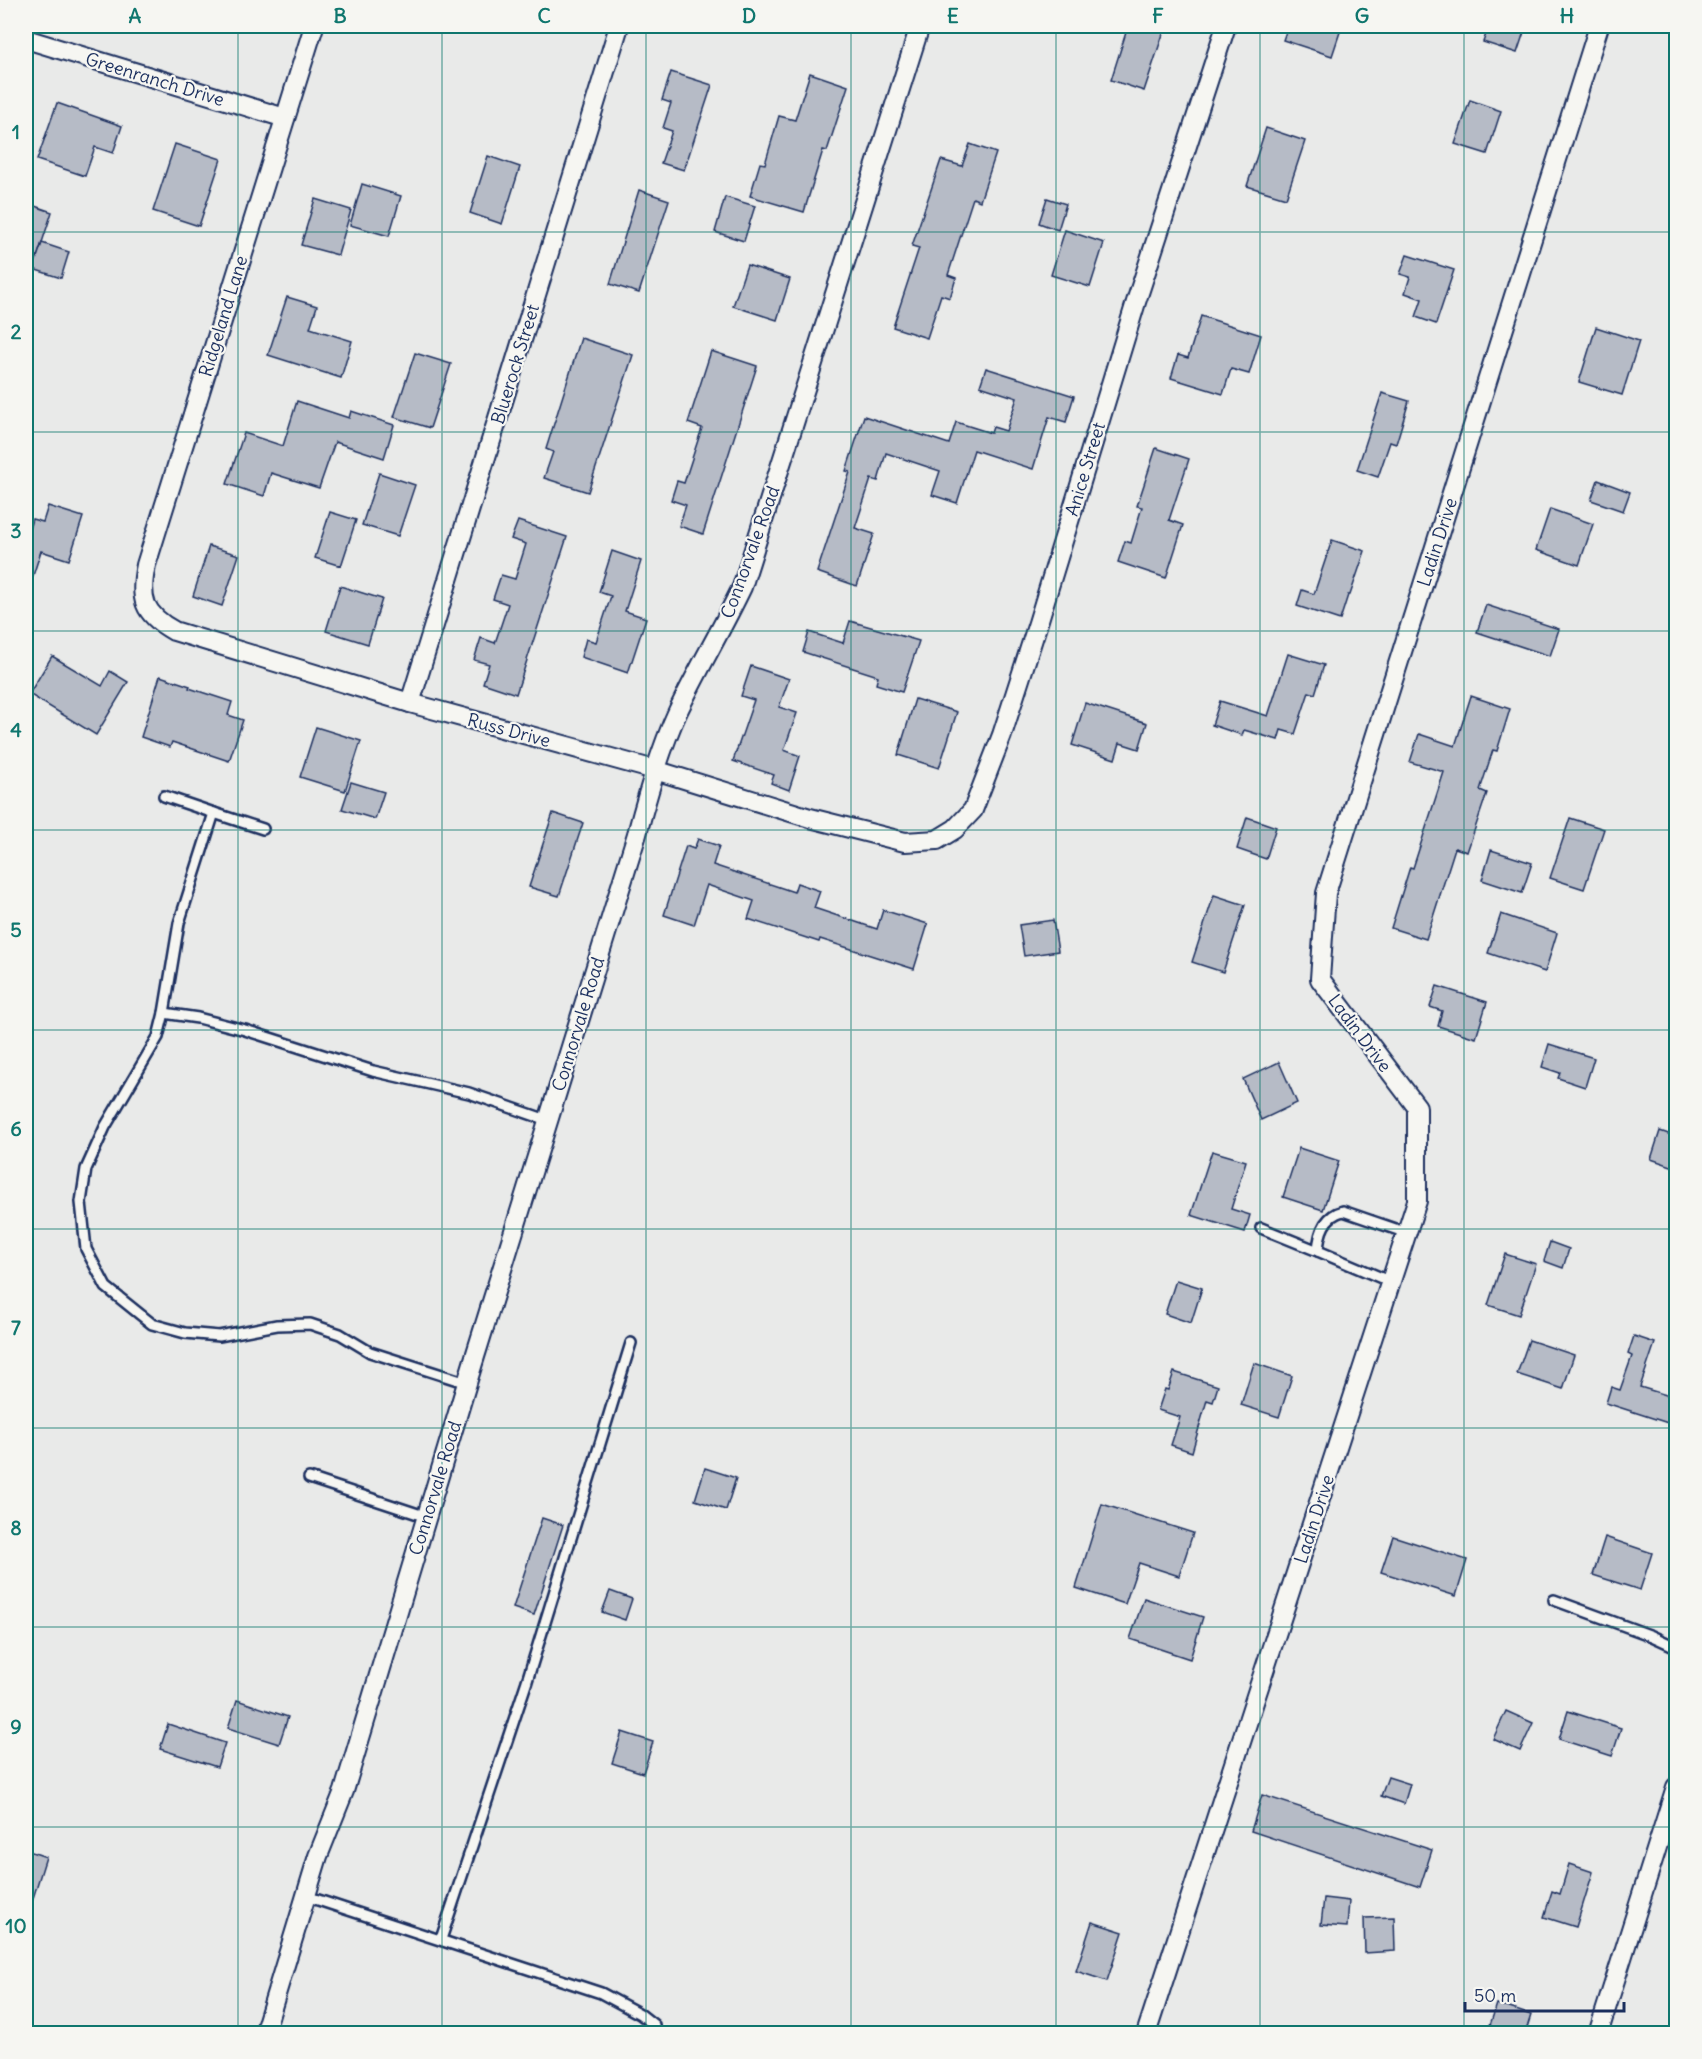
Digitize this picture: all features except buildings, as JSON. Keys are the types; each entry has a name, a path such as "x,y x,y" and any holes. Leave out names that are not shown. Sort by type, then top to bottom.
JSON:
{"street":[{"name":"Ridgeland Lane","path":"147,607 142,586 146,565 314,26"},
{"name":"Bluerock Street","path":"410,703 619,26"},
{"name":"Connorvale Road","path":"264,2034 318,1856 344,1791 655,770 678,712 742,587 920,26"},
{"name":"Anice Street","path":"880,836 905,843 937,840 955,829 973,810 1002,735 1136,302 1226,26"},
{"name":"Ladin Drive","path":"1148,2033 1417,1201 1417,1107 1320,979 1326,892 1599,26"},
{"name":"Greenranch Drive","path":"26,39 285,118"},
{"name":"Russ Drive","path":"147,607 158,622 174,631 410,703 655,770 810,818 880,836"},
{"path":"1598,2034 1677,1788"}],"lane":[{"path":"164,796 263,829"},
{"path":"214,813 179,923 158,1037 105,1126 86,1168 81,1203 86,1249 106,1287 152,1324 185,1333 219,1336 277,1325 310,1324 340,1334 370,1352 467,1383"},
{"path":"164,1013 198,1018 244,1030 373,1071 469,1093 548,1120"},
{"path":"1318,1251 1321,1229 1335,1213 1343,1211 1407,1233"},
{"path":"1261,1228 1391,1282"},
{"path":"441,1939 527,1681 631,1343"},
{"path":"309,1478 426,1516"},
{"path":"1554,1600 1677,1647"},
{"path":"306,1896 601,1993 640,2014 654,2025 654,2034"}]}
